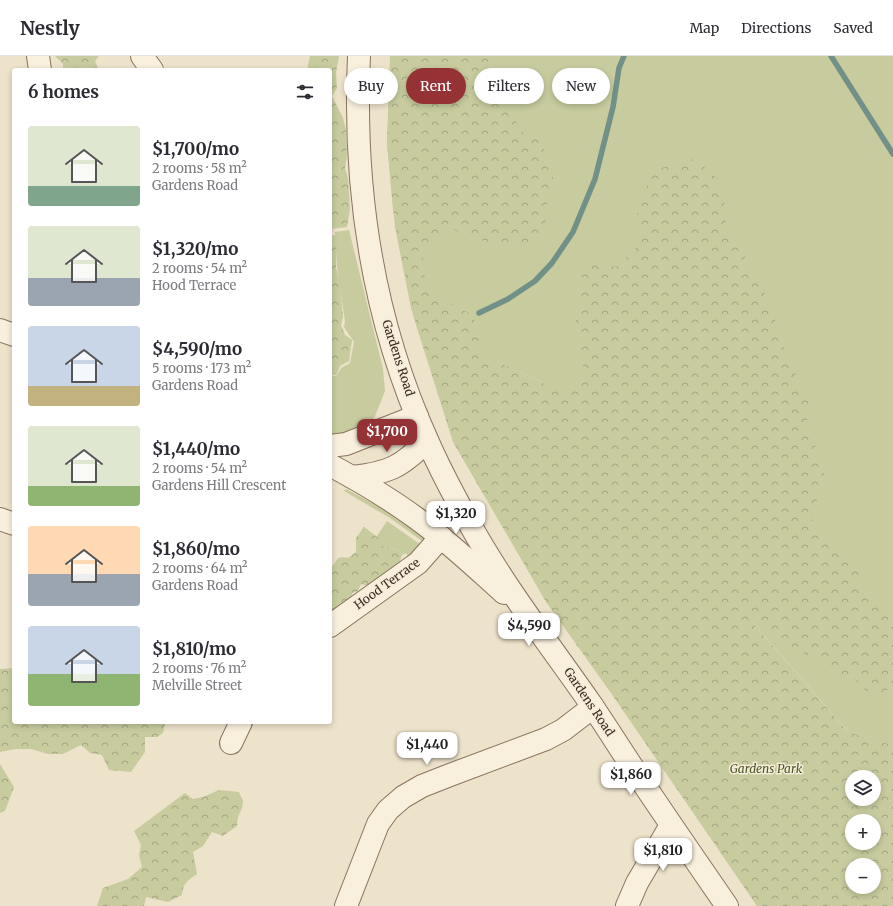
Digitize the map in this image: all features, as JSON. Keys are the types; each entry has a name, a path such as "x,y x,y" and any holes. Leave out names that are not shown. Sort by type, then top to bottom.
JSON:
{"street":[{"path":"38,56 40,68"},
{"path":"142,56 151,68"},
{"name":"Gardens Road","path":"359,56 358,131 360,166 364,211 377,286 389,333 428,441 449,485 477,537 522,608 593,707 671,825 727,906"},
{"path":"0,330 12,334"},
{"path":"332,446 346,444 418,416"},
{"path":"352,477 372,475 395,468 428,441"},
{"path":"332,466 390,500 442,537 522,608"},
{"path":"0,519 12,523"},
{"name":"Hood Terrace","path":"332,625 418,563 442,537"},
{"path":"346,906 378,824 388,810 403,797 422,786 546,739 574,722 593,707"},
{"path":"231,743 240,724"},
{"path":"627,906 637,883 671,825"}],"green space":[{"path":"55,56 99,56 95,61 98,68 63,68 63,64"},
{"path":"310,56 339,56 336,73 337,88 332,96 332,68 307,68"},
{"path":"390,56 893,56 893,783 542,382 417,328 411,308 395,227 387,142 388,104 398,104 398,68 390,68"},
{"name":"Gardens Park","path":"391,56 494,56 491,61 490,68 474,68 474,104 506,104 522,132 540,141 550,163 553,179 552,195 543,212 547,226 538,238 521,245 503,248 448,227 424,246 422,267 429,288 437,296 474,316 481,355 542,382 549,389 580,384 585,369 578,356 580,335 575,326 582,290 582,272 596,263 616,267 637,247 642,237 634,222 639,210 639,199 646,189 652,172 677,162 695,159 719,180 724,196 725,219 731,235 749,263 768,300 788,358 808,401 807,421 827,482 815,504 812,519 827,537 839,541 845,561 862,570 861,587 885,611 893,625 893,687 881,693 866,691 856,680 835,675 830,664 793,649 773,643 763,625 752,622 849,733 872,738 893,746 893,906 757,906 611,693 546,602 453,442 417,328 402,261 393,210 387,142 389,104 398,104 398,68 390,68"},
{"path":"332,96 343,118 346,130 347,157 345,168 348,178 350,209 347,227 332,229"},
{"path":"349,230 383,369 385,391 375,416 364,430 332,439 332,376 337,375 341,368 350,363 354,342 344,327 345,321 337,266 335,232"},
{"path":"335,235 336,240 336,268 340,281 343,317 341,325 345,335 352,340 349,361 340,366 337,374 332,375 332,236"},
{"path":"346,489 382,508 427,541 426,544 390,518 344,491"},
{"path":"387,521 424,547 411,564 406,553 402,555 399,550 381,545 377,536"},
{"path":"364,527 380,539 381,545 399,550 402,555 398,567 374,587 361,584 358,591 352,593 353,597 332,613 332,566 338,558 348,558 356,552 356,538"},
{"path":"12,668 12,724 165,724 163,733 157,737 145,737 145,752 131,772 109,770 102,755 90,753 81,745 63,754 48,754 31,749 16,749 0,752 0,669"},
{"path":"0,764 14,787 5,811 0,813"},
{"path":"219,790 239,792 243,801 237,826 223,836 212,832 203,846 193,852 197,874 186,883 183,888 182,895 168,902 146,897 144,906 97,906 103,888 128,879 142,867 139,855 141,845 134,831 185,793 193,799 203,797"}],"waterway":[{"path":"479,313 508,299 535,281 552,263 573,232 595,179 613,107 619,68 624,56"},
{"path":"831,56 893,154"}]}
